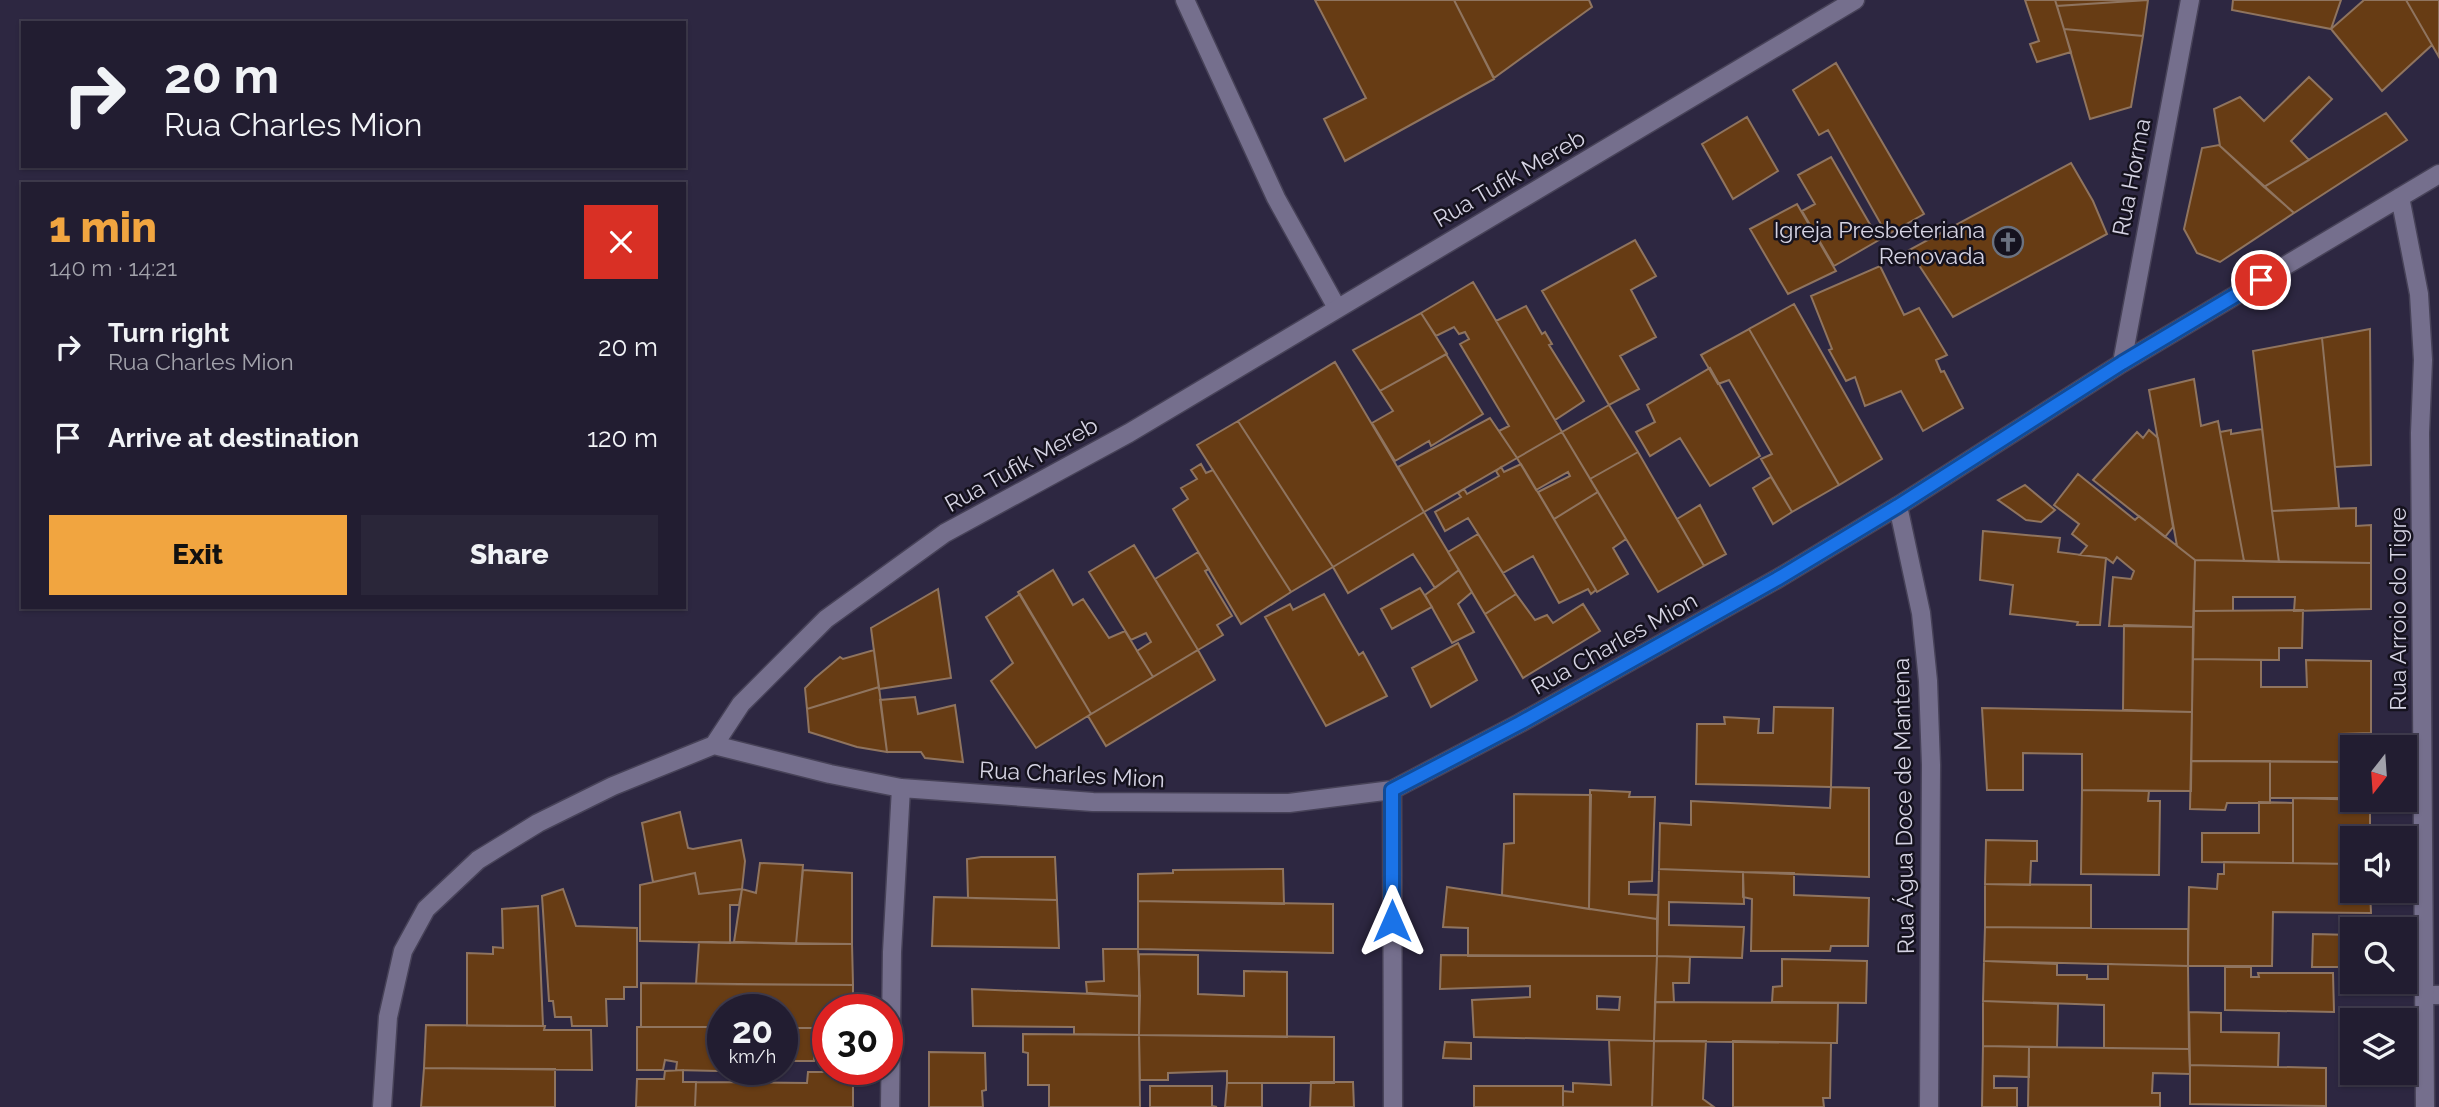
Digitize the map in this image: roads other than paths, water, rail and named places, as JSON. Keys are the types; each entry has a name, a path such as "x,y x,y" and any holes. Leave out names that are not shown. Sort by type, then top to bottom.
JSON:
{"street":[{"path":"1185,0 1276,198 1337,308"},
{"name":"Rua Tufik Mereb","path":"714,745 741,704 826,619 946,533 1129,433 1855,0"},
{"name":"Rua Horma","path":"2122,363 2190,0"},
{"name":"Rua Charles Mion","path":"714,745 830,774 901,788 1144,804 1289,803 1392,790 1672,639 1898,506 2122,363 2439,174"},
{"name":"Rua Arroio do Tigre","path":"2400,197 2418,294 2423,360 2420,447 2432,995 2425,1107"},
{"name":"Rua Água Doce de Mantena","path":"1898,506 1921,612 1928,681 1931,765 1929,1107"},
{"path":"382,1107 388,1017 403,951 426,909 478,860 538,823 613,786 714,745"},
{"path":"890,1107 892,952 901,788"},
{"path":"1392,790 1392,1107"}],"place":[{"name":"Igreja Presbeteriana Renovada","path":"2008,242"}]}
